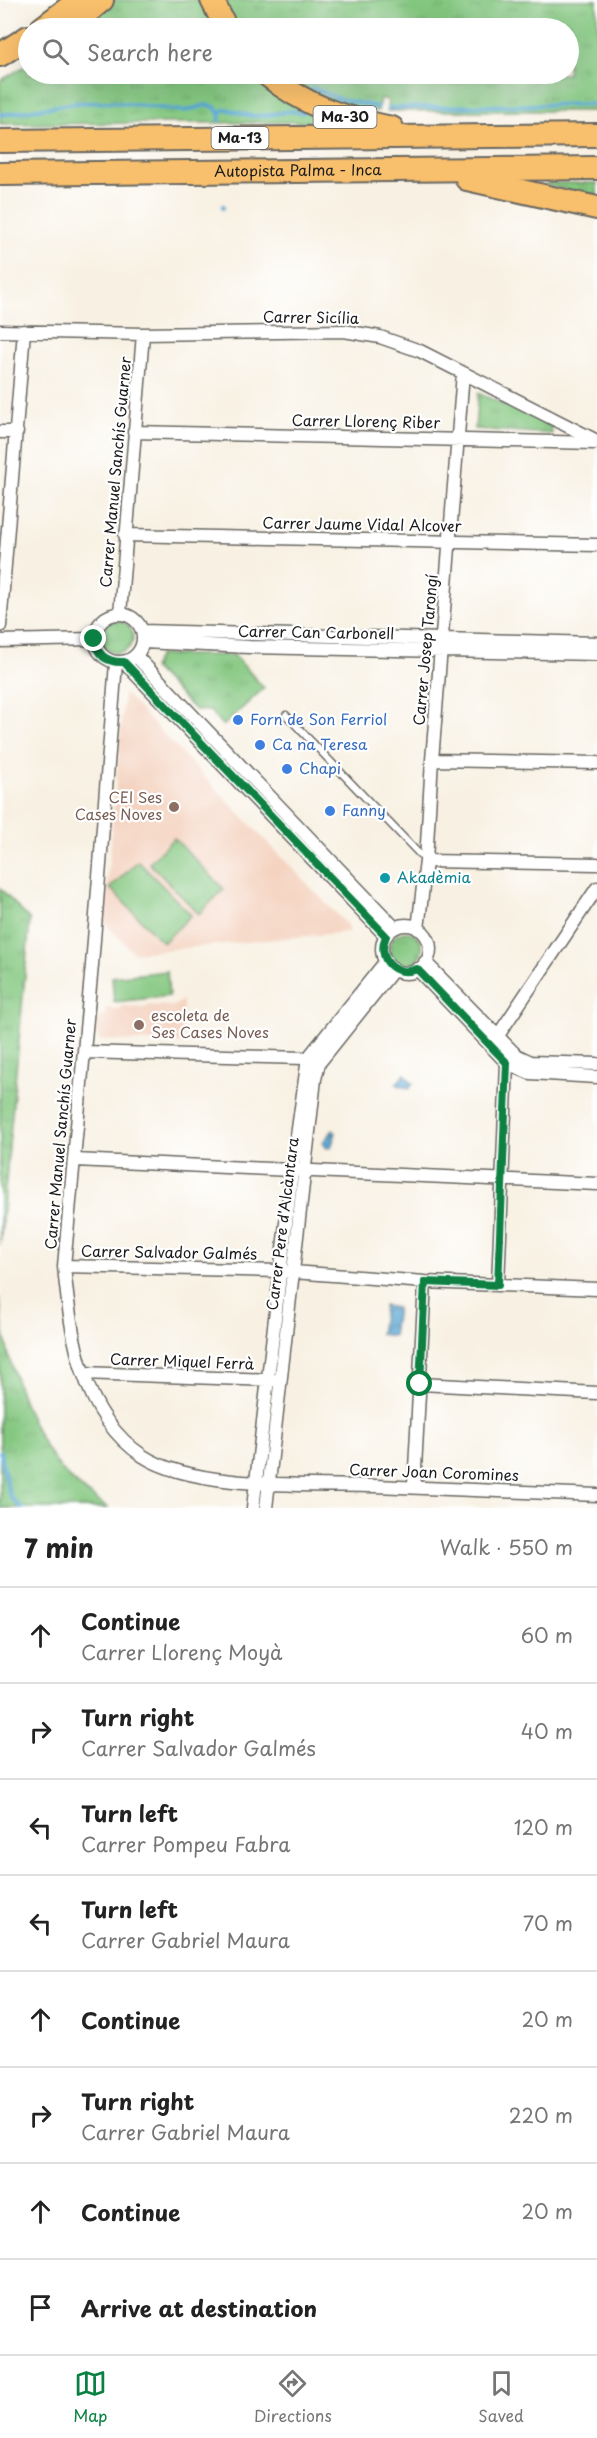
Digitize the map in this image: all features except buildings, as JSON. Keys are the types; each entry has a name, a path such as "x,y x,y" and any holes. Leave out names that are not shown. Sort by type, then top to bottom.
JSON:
{"highway":[{"path":"55,18 79,0"},
{"path":"80,18 102,0"},
{"path":"212,0 221,18"},
{"path":"0,54 18,43"},
{"path":"0,72 18,61"},
{"name":"Ma-30","path":"279,84 290,92 341,116 434,137"},
{"name":"Ma-13","path":"0,141 597,135"},
{"name":"Autopista Palma - Inca","path":"0,174 597,168"},
{"path":"422,170 595,208"}],"street":[{"name":"Carrer Sicília","path":"0,331 143,334 344,331 380,337 410,347 597,442"},
{"path":"0,626 3,533 17,432 24,331"},
{"name":"Carrer Manuel Sanchís Guarner","path":"120,614 143,334"},
{"name":"Carrer Josep Tarongí","path":"418,929 426,861 463,373"},
{"path":"0,432 17,432"},
{"name":"Carrer Llorenç Riber","path":"134,432 597,442"},
{"name":"Carrer Jaume Vidal Alcover","path":"125,535 597,546"},
{"path":"120,614 134,619 142,637 136,656 120,662 110,661 98,652 94,639 99,624 104,618 120,614"},
{"name":"Carrer Can Carbonell","path":"142,637 442,645 597,654"},
{"path":"0,641 94,639"},
{"path":"442,645 597,643"},
{"path":"136,656 395,928"},
{"path":"120,662 386,936"},
{"name":"Carrer Manuel Sanchís Guarner","path":"120,662 64,1266 69,1313 83,1373 107,1419 123,1438 143,1455 167,1468 213,1479 262,1482"},
{"path":"432,760 597,764"},
{"path":"426,861 597,864"},
{"path":"494,1041 597,888"},
{"path":"411,926 418,929 424,933 429,946 421,966 404,972 390,965 382,948 386,936 395,928 411,926"},
{"path":"286,1271 292,1171 314,1061 390,965"},
{"path":"421,966 494,1041 516,1055 531,1062 597,1064"},
{"path":"494,1041 507,1063 498,1285"},
{"path":"84,1052 314,1061"},
{"name":"Carrer Pere d'Alcàntara","path":"266,1508 262,1482 286,1271 305,1172 315,1079 314,1061"},
{"path":"507,1063 530,1073 597,1077"},
{"path":"75,1160 597,1184"},
{"name":"Carrer Salvador Galmés","path":"64,1266 286,1271 425,1282 597,1289"},
{"path":"414,1488 425,1282"},
{"name":"Carrer Miquel Ferrà","path":"83,1373 274,1380"},
{"path":"420,1384 597,1393"},
{"path":"253,1508 262,1482"},
{"name":"Carrer Joan Coromines","path":"262,1482 597,1495"}],"lane":[{"path":"286,716 426,861"}],"shaded area":[{"name":"CEI Ses Cases Noves","path":"124,693 349,927 348,932 134,953 104,922"},
{"name":"escoleta de Ses Cases Noves","path":"183,1000 182,1043 99,1040 99,1035 96,1034 96,1016 105,1016 106,1008 173,1006"}],"green space":[{"path":"113,0 205,0 214,18 92,18"},
{"path":"222,0 597,0 597,111 387,111 388,100 380,98 378,111 349,108 324,99 298,84 579,84 579,18 231,18"},
{"path":"18,70 18,84 275,84 341,122 0,124 0,81"},
{"path":"546,183 597,183 597,195 547,186"},
{"path":"478,393 552,426 552,434 475,429"},
{"path":"117,621 129,625 133,637 129,649 117,653 105,649 101,637 105,625"},
{"path":"159,655 234,655 264,688 223,726 210,711 195,710 153,668"},
{"path":"174,838 224,889 199,914 149,863"},
{"path":"138,861 191,915 163,943 110,888"},
{"path":"0,888 30,920 0,1245"},
{"path":"406,932 417,937 422,948 417,959 406,964 395,959 390,948 395,937"},
{"path":"167,971 169,996 114,1002 112,977"},
{"path":"0,1298 12,1365 38,1434 62,1470 108,1508 0,1508"}],"water":[{"path":"405,1074 413,1084 409,1089 396,1084"},
{"path":"333,1130 336,1133 331,1147 326,1148 323,1142"},
{"path":"384,1306 397,1308 393,1336 380,1334"}],"waterway":[{"path":"312,91 313,88 339,99 378,107"},
{"path":"0,115 76,103 112,102 184,111 207,105 215,107 220,116"},
{"path":"388,108 592,104"},
{"path":"219,121 221,112 226,109 255,116 303,113 304,111"},
{"path":"0,1452 10,1497 22,1508"}],"place":[{"name":"Forn de Son Ferriol","path":"238,720"},
{"name":"Ca na Teresa","path":"260,745"},
{"name":"Chapi","path":"287,769"},
{"name":"CEI Ses Cases Noves","path":"174,807"},
{"name":"Fanny","path":"330,811"},
{"name":"Akadèmia","path":"385,878"},
{"name":"escoleta de Ses Cases Noves","path":"139,1025"}],"route":[{"path":"94,639 98,652 110,661 124,662 386,936 382,948 387,964 397,971 411,972 417,969 507,1063 498,1285 425,1282 420,1384"}]}
